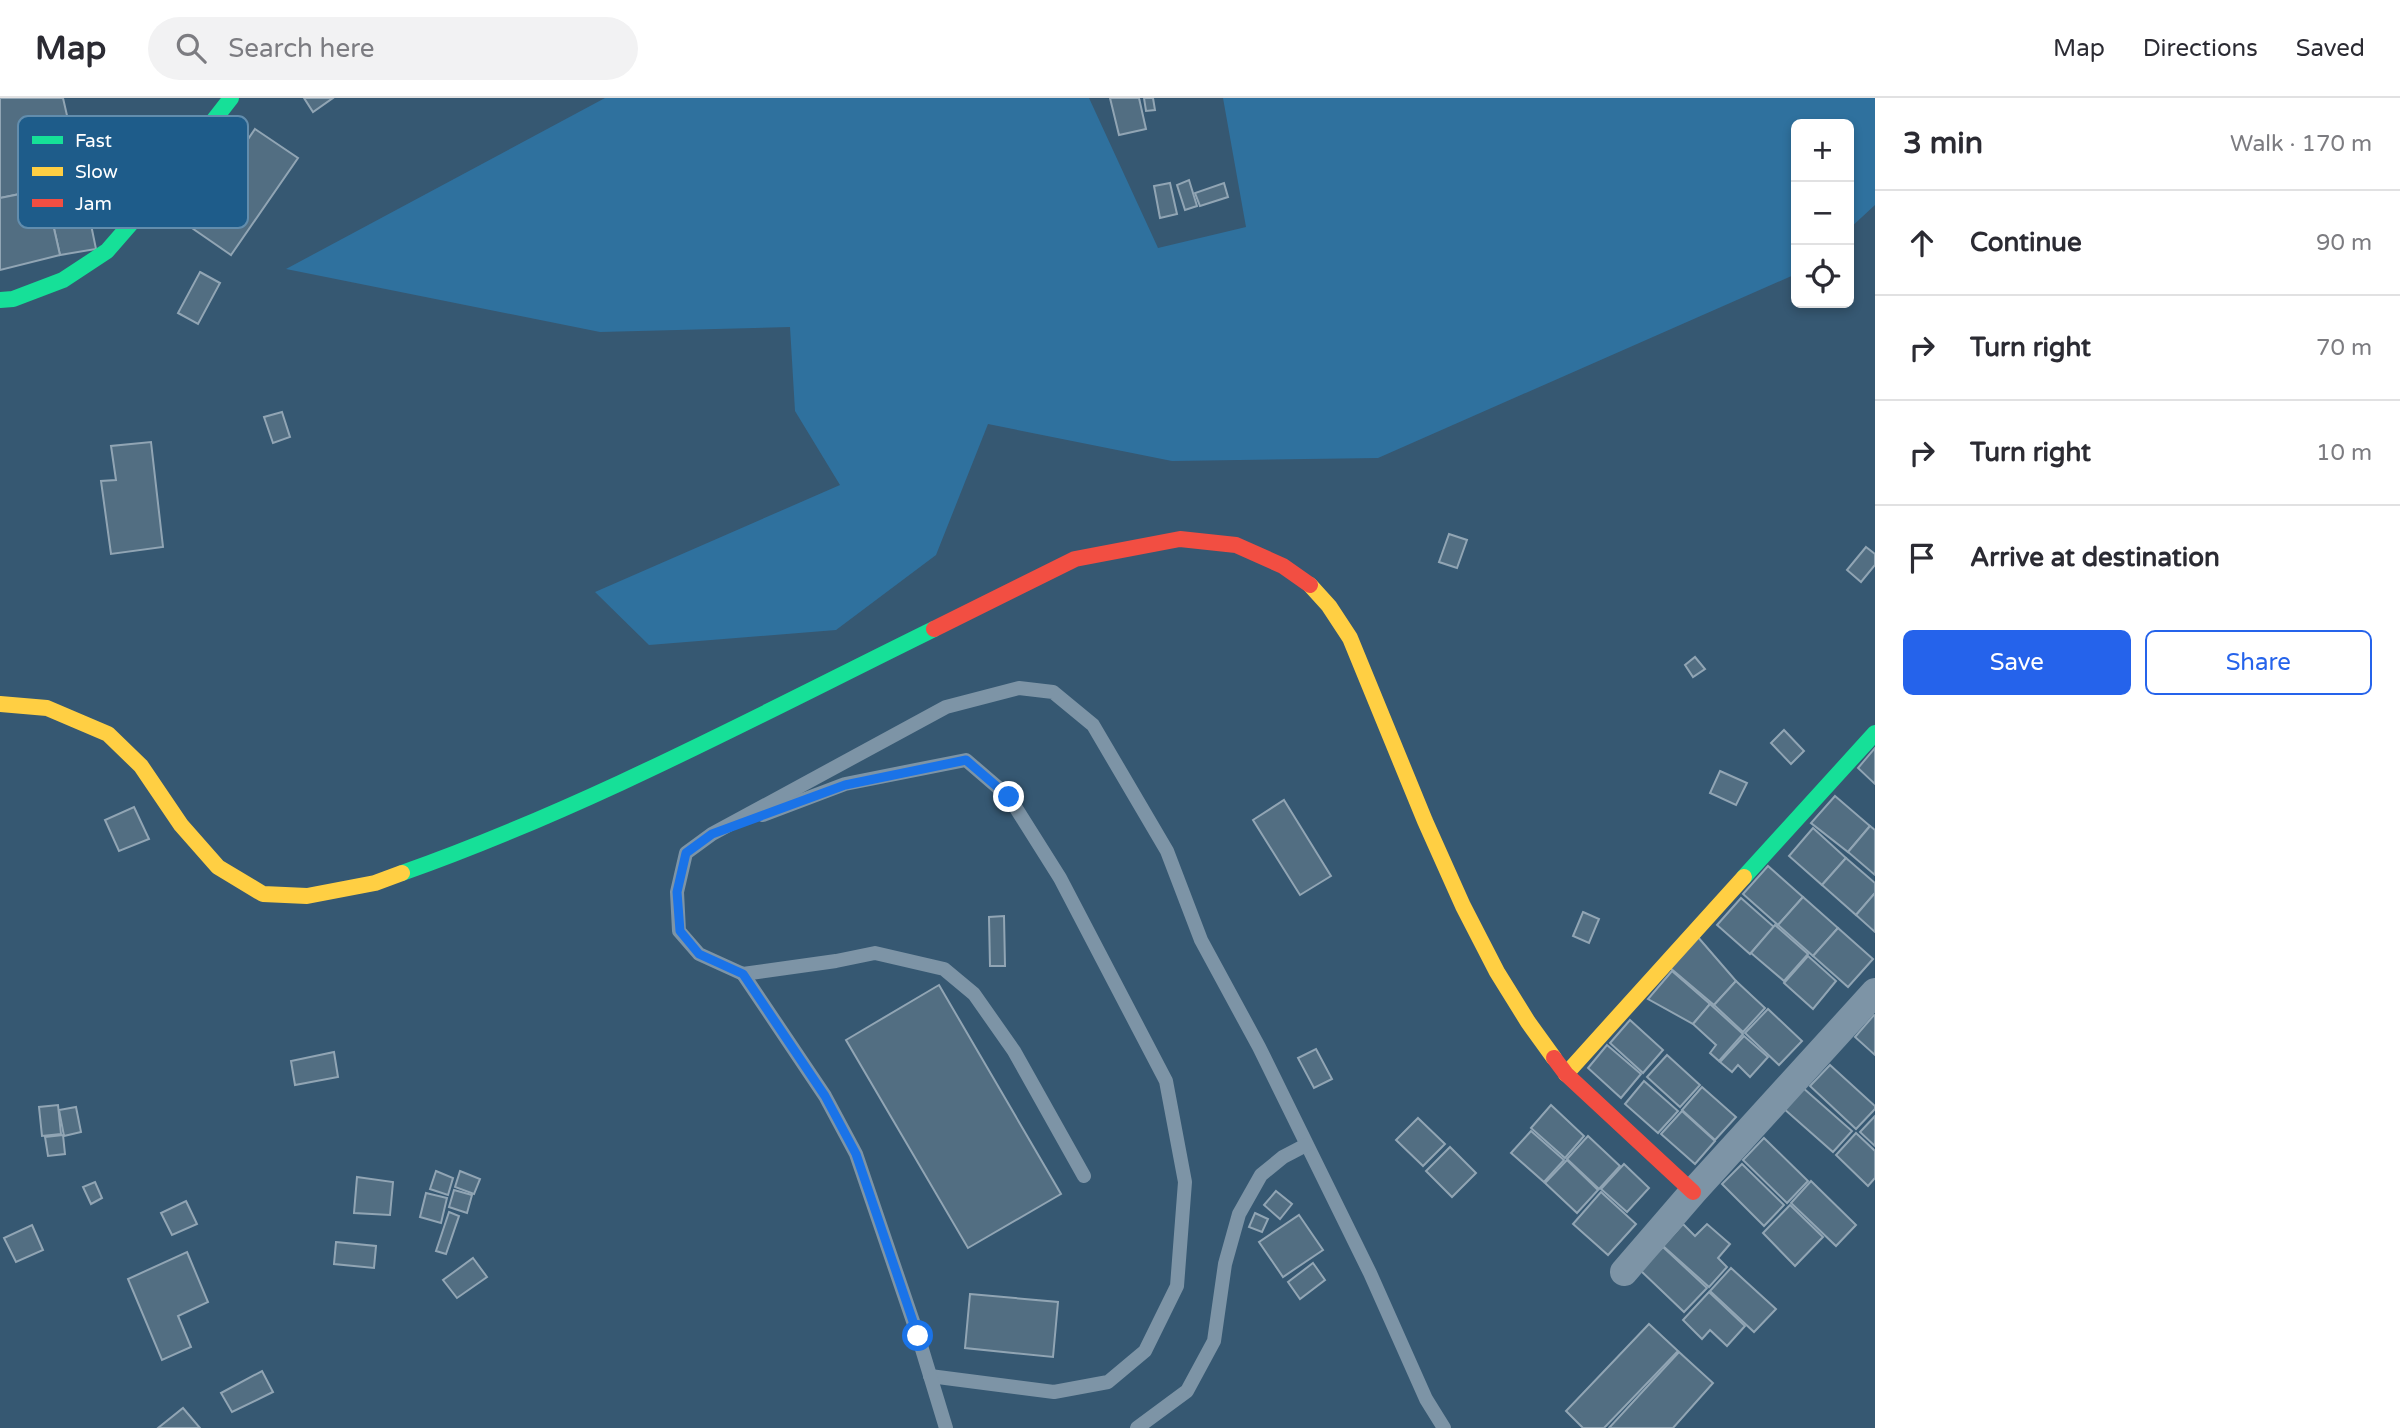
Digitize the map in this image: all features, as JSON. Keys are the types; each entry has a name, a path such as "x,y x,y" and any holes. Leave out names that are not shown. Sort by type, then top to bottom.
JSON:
{"street":[{"path":"217,116 231,98"},
{"path":"0,300 13,299 63,280 107,251 127,228"},
{"path":"0,704 47,708 108,734 141,766 181,825 218,867 264,894 307,896 375,883 458,853 528,823 666,761 1074,559 1180,539 1236,545 1283,566 1307,582 1329,606 1350,638 1463,906 1497,972 1528,1022 1566,1074 1693,1192"},
{"path":"1566,1074 1875,733"},
{"path":"1624,1272 1875,992"}],"lane":[{"path":"946,1428 918,1336 856,1154 825,1096 743,974 699,954 680,931 677,892 686,853 712,834 946,707 1019,688 1053,692 1093,725 1167,851 1201,940 1259,1047 1370,1273 1426,1399 1444,1428"},
{"path":"712,834 845,785 966,760 1009,797 1060,878 1166,1081 1185,1182 1177,1286 1145,1351 1108,1382 1054,1392 930,1376"},
{"path":"743,974 875,953 944,969 974,994 1014,1051 1084,1176"},
{"path":"1137,1428 1187,1391 1214,1341 1225,1264 1239,1214 1262,1175 1283,1157 1306,1145"}],"shaded area":[{"path":"605,98 1089,98 1158,248 1246,227 1223,98 1875,98 1875,205 1854,224 1854,119 1791,119 1791,276 1378,458 1172,461 988,424 936,555 836,630 649,645 595,592 840,485 795,411 790,327 600,332 286,269"}],"building":[{"path":"0,98 63,98 67,116 18,116 18,194 0,198"},
{"path":"304,98 333,98 313,112"},
{"path":"1110,98 1139,98 1146,129 1119,135"},
{"path":"1144,98 1153,98 1155,110 1146,111"},
{"path":"255,129 298,158 231,255 192,228 248,228 248,139"},
{"path":"1189,180 1197,206 1185,210 1177,185"},
{"path":"1170,183 1177,214 1160,218 1154,186"},
{"path":"1224,183 1228,197 1200,206 1195,193"},
{"path":"18,194 18,228 54,228 60,255 0,270 0,198"},
{"path":"54,228 92,228 96,249 60,255"},
{"path":"200,272 220,283 198,324 178,313"},
{"path":"282,412 290,437 273,443 264,417"},
{"path":"151,442 163,547 111,554 101,481 116,480 111,446"},
{"path":"1449,534 1467,540 1457,568 1439,562"},
{"path":"1866,547 1875,554 1875,565 1861,582 1847,570"},
{"path":"1695,657 1705,669 1693,677 1685,665"},
{"path":"1784,730 1804,751 1791,764 1771,743"},
{"path":"1875,748 1875,784 1858,768"},
{"path":"1720,771 1747,783 1736,805 1710,793"},
{"path":"1835,796 1870,826 1848,852 1811,823"},
{"path":"1284,800 1331,876 1300,895 1253,820"},
{"path":"134,807 149,839 119,851 105,820"},
{"path":"1870,826 1875,830 1875,875 1848,852"},
{"path":"1813,828 1846,858 1822,885 1789,856"},
{"path":"1846,858 1875,883 1875,893 1856,915 1822,885"},
{"path":"1768,866 1803,897 1778,925 1743,894"},
{"path":"1875,893 1875,932 1856,915"},
{"path":"1803,897 1838,928 1813,956 1778,925"},
{"path":"1741,898 1774,927 1750,954 1717,925"},
{"path":"1583,912 1599,919 1589,943 1573,936"},
{"path":"1004,916 1005,966 990,966 989,917"},
{"path":"1775,925 1808,954 1784,981 1751,953"},
{"path":"1838,928 1873,959 1848,987 1813,956"},
{"path":"1697,936 1736,981 1714,1005 1669,967"},
{"path":"1808,956 1836,981 1813,1009 1784,983"},
{"path":"1672,971 1710,1004 1693,1024 1648,999"},
{"path":"1736,981 1765,1008 1743,1032 1714,1005"},
{"path":"939,985 1061,1194 968,1248 846,1040"},
{"path":"1710,1004 1743,1034 1719,1061 1710,1053 1716,1045 1693,1024"},
{"path":"1768,1009 1802,1041 1779,1065 1745,1033"},
{"path":"1875,1016 1875,1055 1855,1037"},
{"path":"1630,1020 1663,1050 1643,1073 1610,1043"},
{"path":"1744,1036 1768,1057 1750,1077 1738,1065 1732,1072 1720,1062"},
{"path":"1607,1045 1641,1074 1621,1098 1588,1068"},
{"path":"1316,1049 1332,1079 1314,1088 1298,1058"},
{"path":"334,1052 338,1077 295,1085 291,1061"},
{"path":"1667,1055 1700,1085 1680,1107 1647,1077"},
{"path":"1830,1065 1875,1106 1856,1129 1810,1086"},
{"path":"1644,1081 1678,1111 1658,1133 1625,1104"},
{"path":"1702,1087 1736,1117 1715,1140 1682,1110"},
{"path":"1802,1087 1852,1131 1833,1152 1783,1108"},
{"path":"58,1105 61,1134 42,1136 39,1107"},
{"path":"1551,1105 1584,1136 1565,1158 1531,1128"},
{"path":"76,1107 81,1132 64,1136 59,1110"},
{"path":"1682,1111 1715,1141 1695,1164 1661,1134"},
{"path":"1875,1116 1875,1146 1860,1132"},
{"path":"1418,1118 1445,1144 1423,1166 1396,1140"},
{"path":"1531,1131 1564,1160 1544,1182 1511,1153"},
{"path":"1856,1133 1875,1151 1875,1178 1868,1186 1836,1155"},
{"path":"63,1135 65,1154 48,1156 45,1137"},
{"path":"1588,1136 1620,1166 1599,1189 1567,1159"},
{"path":"1764,1138 1808,1181 1787,1203 1743,1160"},
{"path":"1450,1147 1476,1173 1452,1197 1426,1171"},
{"path":"1567,1160 1598,1190 1577,1213 1545,1183"},
{"path":"1624,1164 1649,1188 1627,1212 1601,1189"},
{"path":"1742,1164 1784,1205 1764,1226 1722,1184"},
{"path":"436,1171 453,1178 448,1195 430,1189"},
{"path":"460,1171 480,1179 474,1194 455,1187"},
{"path":"357,1177 393,1182 390,1215 354,1213"},
{"path":"1811,1181 1856,1225 1836,1246 1791,1203"},
{"path":"95,1182 102,1198 91,1204 83,1187"},
{"path":"454,1190 472,1195 467,1213 449,1207"},
{"path":"1276,1191 1292,1204 1280,1219 1264,1205"},
{"path":"1601,1192 1636,1224 1608,1255 1573,1224"},
{"path":"426,1193 447,1198 441,1223 420,1217"},
{"path":"186,1201 197,1224 172,1235 161,1213"},
{"path":"1790,1205 1823,1237 1795,1266 1763,1233"},
{"path":"449,1212 459,1216 446,1254 436,1251"},
{"path":"1255,1213 1268,1219 1262,1232 1249,1227"},
{"path":"1299,1215 1323,1250 1283,1277 1259,1242"},
{"path":"1683,1224 1695,1236 1707,1224 1730,1244 1718,1258 1727,1267 1709,1287 1663,1246"},
{"path":"32,1225 43,1250 16,1262 4,1238"},
{"path":"336,1242 376,1246 374,1268 334,1264"},
{"path":"1663,1247 1707,1288 1684,1312 1640,1270"},
{"path":"187,1252 208,1302 178,1316 191,1347 162,1360 128,1279"},
{"path":"473,1258 487,1277 457,1298 443,1280"},
{"path":"1313,1263 1325,1280 1300,1299 1288,1282"},
{"path":"1731,1268 1776,1309 1754,1332 1710,1291"},
{"path":"1709,1292 1745,1326 1727,1346 1710,1330 1702,1339 1683,1320"},
{"path":"970,1294 1058,1302 1053,1357 965,1348"},
{"path":"1649,1324 1678,1351 1604,1428 1583,1428 1566,1411"},
{"path":"1679,1352 1713,1383 1673,1428 1609,1428"},
{"path":"262,1371 273,1392 232,1412 221,1393"},
{"path":"183,1408 200,1428 158,1428"}],"traffic: fast":[{"path":"217,116 231,98"},
{"path":"0,300 13,299 63,280 107,251 127,228"},
{"path":"402,873 538,820 605,790 934,629"},
{"path":"1744,877 1875,733"}],"traffic: slow":[{"path":"1310,585 1329,606 1350,638 1463,906 1497,972 1554,1058"},
{"path":"0,704 47,708 108,734 141,766 181,825 218,867 263,894 307,896 375,883 402,873"},
{"path":"1566,1074 1744,877"}],"traffic: jam":[{"path":"934,629 1075,559 1180,539 1236,545 1283,566 1310,585"},
{"path":"1554,1058 1566,1074 1693,1192"}],"route":[{"path":"918,1336 856,1154 825,1096 743,974 699,954 680,931 677,892 686,853 712,834 845,785 966,760 1009,797"}]}
